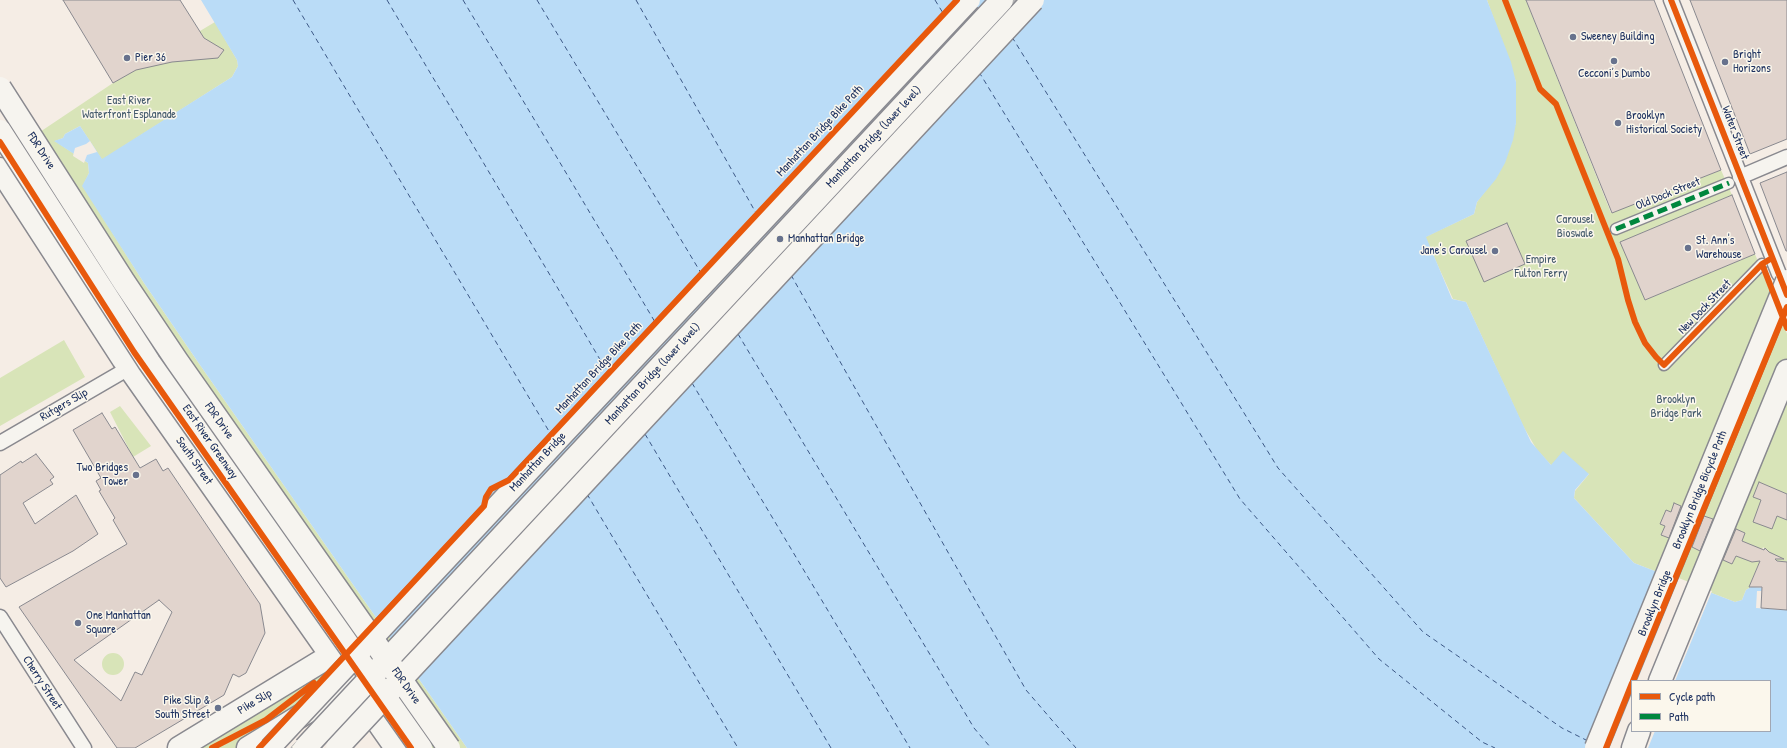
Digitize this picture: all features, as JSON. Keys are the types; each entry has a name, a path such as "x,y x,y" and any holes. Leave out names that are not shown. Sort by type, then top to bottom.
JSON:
{"main road":[{"name":"Manhattan Bridge","path":"270,748 970,0"},
{"name":"Manhattan Bridge (lower level)","path":"305,748 1002,0"},
{"path":"337,748 1033,0"},
{"name":"FDR Drive","path":"0,88 172,354 449,748"},
{"name":"FDR Drive","path":"0,131 149,362 421,748"},
{"name":"South Street","path":"0,170 129,368 396,748"},
{"name":"Brooklyn Bridge","path":"1596,748 1783,278"},
{"path":"1660,680 1787,371"},
{"name":"Pike Slip","path":"179,748 330,656"},
{"path":"248,748 351,685"},
{"path":"1632,748 1640,732"}],"street":[{"name":"Water Street","path":"1670,0 1735,180 1783,278"},
{"path":"1735,180 1787,157"},
{"name":"Old Dock Street","path":"1616,229 1735,180"},
{"name":"New Dock Street","path":"1664,365 1762,264"},
{"name":"Rutgers Slip","path":"0,443 129,368"},
{"name":"Cherry Street","path":"0,617 84,748"}],"green space":[{"name":"Brooklyn Bridge Park","path":"1487,0 1526,0 1611,213 1721,170 1732,195 1621,242 1645,300 1755,254 1787,334 1787,562 1773,561 1773,557 1763,547 1758,561 1760,561 1751,582 1751,587 1746,590 1742,600 1735,602 1634,563 1574,498 1575,491 1589,474 1551,465 1537,450 1523,426 1466,302 1453,299 1425,237 1474,214 1477,202 1485,191 1516,123 1516,82"},
{"name":"East River Waterfront Esplanade","path":"215,22 237,60 238,66 232,77 102,160 80,126 65,134 63,138 55,141 88,163 89,173 83,186 144,283 467,748 415,748 10,152 113,83"},
{"path":"64,340 85,377 0,426 0,378"},
{"path":"120,406 151,446 133,457 110,412"},
{"path":"113,653 121,656 124,664 121,672 113,675 105,672 102,664 105,656"},
{"path":"322,672 329,684 237,748 198,748"}],"water":[{"path":"201,0 1487,0 1511,62 1516,82 1516,123 1513,140 1505,163 1496,179 1477,202 1474,214 1426,237 1452,299 1466,302 1531,442 1551,465 1563,451 1589,474 1575,490 1574,498 1634,563 1735,602 1742,600 1746,590 1751,587 1769,588 1769,591 1757,591 1756,608 1787,610 1787,748 467,748 144,283 82,186 89,173 88,163 54,141 63,138 65,134 80,126 102,159 232,77 238,66 237,60"}],"pier":[{"path":"90,141 97,152 87,155 84,163 73,156 75,148"},
{"path":"1658,570 1712,591 1675,680 1631,680 1631,732 1655,732 1648,748 1585,748"}],"building":[{"name":"Pier 36","path":"63,0 180,0 204,38 224,50 218,58 172,62 136,70 113,83"},
{"path":"1526,0 1654,0 1721,170 1612,213"},
{"path":"1690,0 1787,0 1787,139 1750,154"},
{"path":"1787,172 1787,251 1786,251 1760,183"},
{"name":"St. Ann's Warehouse","path":"1732,195 1755,254 1645,300 1620,242"},
{"name":"Jane's Carousel","path":"1507,223 1525,264 1484,282 1466,241"},
{"name":"One Manhattan Square","path":"102,413 112,429 115,427 140,468 156,459 163,471 168,468 260,604 265,633 246,673 239,677 233,674 224,695 135,748 117,748 19,607 127,544 113,520 115,518 99,491 101,490 96,481 101,478 73,430","holes":["159,600 172,612 142,675 135,672 121,701 74,660"]},
{"path":"36,454 54,477 50,480 53,484 23,503 35,524 76,495 98,534 73,551 6,587 0,578 0,475 21,461 22,463"},
{"path":"1759,482 1787,494 1787,520 1777,516 1772,529 1753,522 1761,500 1753,497"},
{"path":"1674,503 1681,506 1669,538 1661,535 1665,526 1660,524 1666,510 1671,512"},
{"path":"1704,516 1713,519 1700,551 1692,547"},
{"path":"1736,529 1745,533 1742,541 1764,550 1765,548 1769,552 1784,559 1775,559 1777,561 1787,562 1787,610 1761,608 1762,587 1749,587 1760,561 1752,562 1736,556 1732,564 1723,560"}],"ferry route":[{"path":"293,0 550,433"},
{"path":"387,0 608,373"},
{"path":"463,0 655,322"},
{"path":"537,0 701,273"},
{"path":"636,0 756,213"},
{"path":"935,0 943,13"},
{"path":"1012,37 1278,468 1423,632 1562,728 1588,741"},
{"path":"979,72 1240,499 1379,659 1482,742 1495,748"},
{"path":"791,275 1026,690 1076,748"},
{"path":"738,334 974,728 991,748"},
{"path":"692,383 910,748"},
{"path":"645,434 831,748"},
{"path":"587,494 738,748"}],"railway":[{"path":"278,748 977,0"},
{"path":"293,748 990,0"},
{"path":"319,748 1015,0"},
{"path":"329,748 1026,0"}],"marked path":[{"path":"1616,229 1729,183"}],"cycle path":[{"name":"Manhattan Bridge Bike Path","path":"259,748 484,506 486,497 491,489 509,480 957,0"},
{"path":"1505,0 1540,89 1556,104 1618,259 1635,322 1645,343 1664,365 1762,264 1772,258"},
{"path":"1671,0 1787,295"},
{"name":"East River Greenway","path":"0,142 134,352 411,748"},
{"path":"1762,264 1787,328"},
{"name":"Brooklyn Bridge Bicycle Path","path":"1633,680 1787,307"},
{"path":"212,748 266,720 314,683"},
{"path":"1606,748 1631,686"}],"place":[{"name":"Sweeney Building","path":"1573,37"},
{"name":"Pier 36","path":"127,58"},
{"name":"Cecconi’s Dumbo","path":"1614,61"},
{"name":"Bright Horizons","path":"1725,62"},
{"name":"Brooklyn Historical Society","path":"1618,123"},
{"name":"Manhattan Bridge","path":"780,239"},
{"name":"St. Ann's Warehouse","path":"1688,248"},
{"name":"Jane's Carousel","path":"1495,251"},
{"name":"Two Bridges Tower","path":"136,475"},
{"name":"One Manhattan Square","path":"78,623"},
{"name":"Pike Slip & South Street","path":"218,708"}],"park label":[{"name":"Carousel Bioswale","path":"1575,227"},
{"name":"Empire Fulton Ferry","path":"1541,267"}]}
